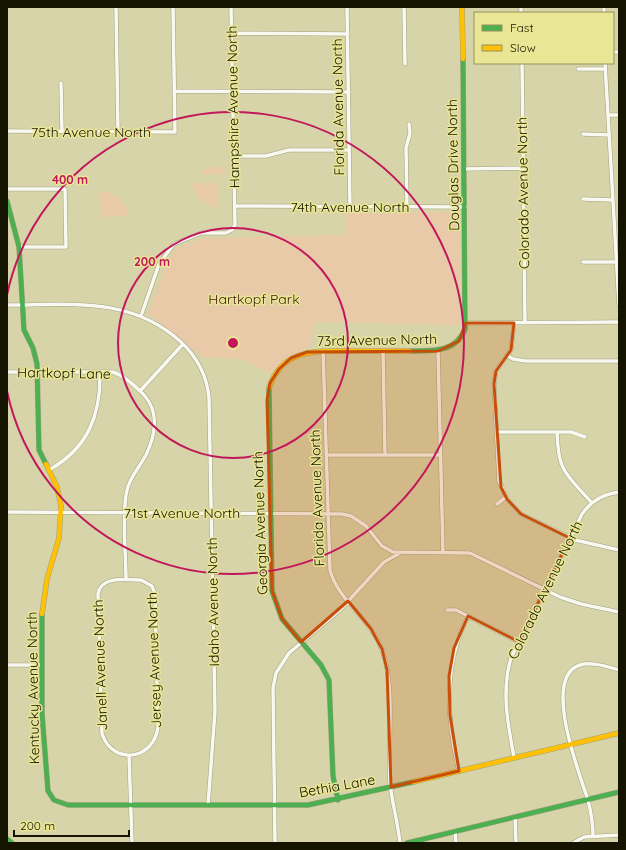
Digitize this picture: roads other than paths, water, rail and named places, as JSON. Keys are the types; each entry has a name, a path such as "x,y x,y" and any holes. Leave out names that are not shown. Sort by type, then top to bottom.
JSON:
{"street":[{"path":"116,7 118,132"},
{"path":"173,7 174,91 349,92"},
{"name":"Hampshire Avenue North","path":"231,7 235,206"},
{"name":"Florida Avenue North","path":"347,7 350,206"},
{"path":"404,7 405,64"},
{"name":"Douglas Drive North","path":"462,7 466,323"},
{"path":"232,33 348,34"},
{"name":"Colorado Avenue North","path":"522,64 525,323"},
{"path":"605,64 613,200 617,235 619,305"},
{"path":"578,69 606,69"},
{"path":"61,83 62,131"},
{"name":"75th Avenue North","path":"7,131 175,132 174,91"},
{"path":"608,115 619,115"},
{"path":"407,207 406,148 410,133 409,124"},
{"path":"583,134 609,135"},
{"path":"234,156 266,156 289,150 349,150"},
{"path":"464,169 523,168"},
{"path":"7,189 66,189 66,247 19,247"},
{"path":"583,200 613,200"},
{"name":"Kentucky Avenue North","path":"7,201 19,247 24,330 36,356 38,442 42,457 58,492 61,512 59,538 44,596 41,619 42,713 47,786 54,800"},
{"path":"141,316 159,264 174,244 201,234 226,233 232,230 235,225 235,206"},
{"name":"74th Avenue North","path":"235,206 465,207"},
{"path":"583,262 617,260"},
{"path":"7,305 22,305"},
{"name":"Idaho Avenue North","path":"22,305 102,306 134,313 162,327 183,344 201,366 208,387 212,513 215,711 208,805"},
{"path":"466,323 619,322"},
{"name":"73rd Avenue North","path":"267,400 270,383 279,368 284,363 299,354 323,351 438,351 458,341 465,331 466,323"},
{"path":"514,323 513,343 508,356 499,366 494,378 499,481 506,497 521,514 570,538 587,544 619,550"},
{"path":"140,390 183,344"},
{"name":"Florida Avenue North","path":"323,351 330,570 336,585 371,629 385,659 388,682 391,787 400,843"},
{"path":"383,351 385,455"},
{"path":"438,351 443,553"},
{"path":"508,356 513,359 525,361 619,361"},
{"name":"Hartkopf Lane","path":"7,372 100,372 118,374 140,390"},
{"path":"48,470 73,452 88,433 97,411 100,372"},
{"name":"Jersey Avenue North","path":"129,755 139,754 148,748 155,739 158,727 154,590 145,581 126,580 125,512 128,487 146,454 154,433 155,422 153,407 140,390"},
{"name":"Georgia Avenue North","path":"267,400 271,581 274,601 282,619 301,642"},
{"path":"496,432 571,432 585,437"},
{"path":"557,432 558,457 564,471 592,503"},
{"path":"326,455 440,455"},
{"name":"Colorado Avenue North","path":"514,758 508,721 506,679 511,658 582,514 592,503 606,495 619,492"},
{"path":"497,504 506,497"},
{"name":"71st Avenue North","path":"7,512 342,514 359,520 373,532 382,546 393,552 470,553 545,589 581,604 619,612"},
{"path":"275,843 274,680 276,673 284,659 301,642 348,601 384,562 400,553"},
{"name":"Janell Avenue North","path":"126,580 103,583 99,590 98,602 102,734 111,749 129,755"},
{"path":"447,610 456,610 519,642"},
{"path":"459,771 450,715 449,676 454,648 468,616"},
{"path":"301,642 321,665 328,680 331,697 333,776 338,800"},
{"path":"593,836 588,800 566,722 563,688 568,674 581,664 619,670"},
{"path":"7,665 42,665"},
{"name":"Bethia Lane","path":"54,800 68,805 308,805 338,800 619,733"},
{"path":"129,755 132,843"},
{"path":"407,843 619,792"},
{"path":"515,817 516,843"},
{"path":"455,831 456,843"},
{"path":"573,843 579,838 619,835"},
{"path":"7,839 12,843"}],"park label":[{"name":"Hartkopf Park","path":"254,299"}]}
